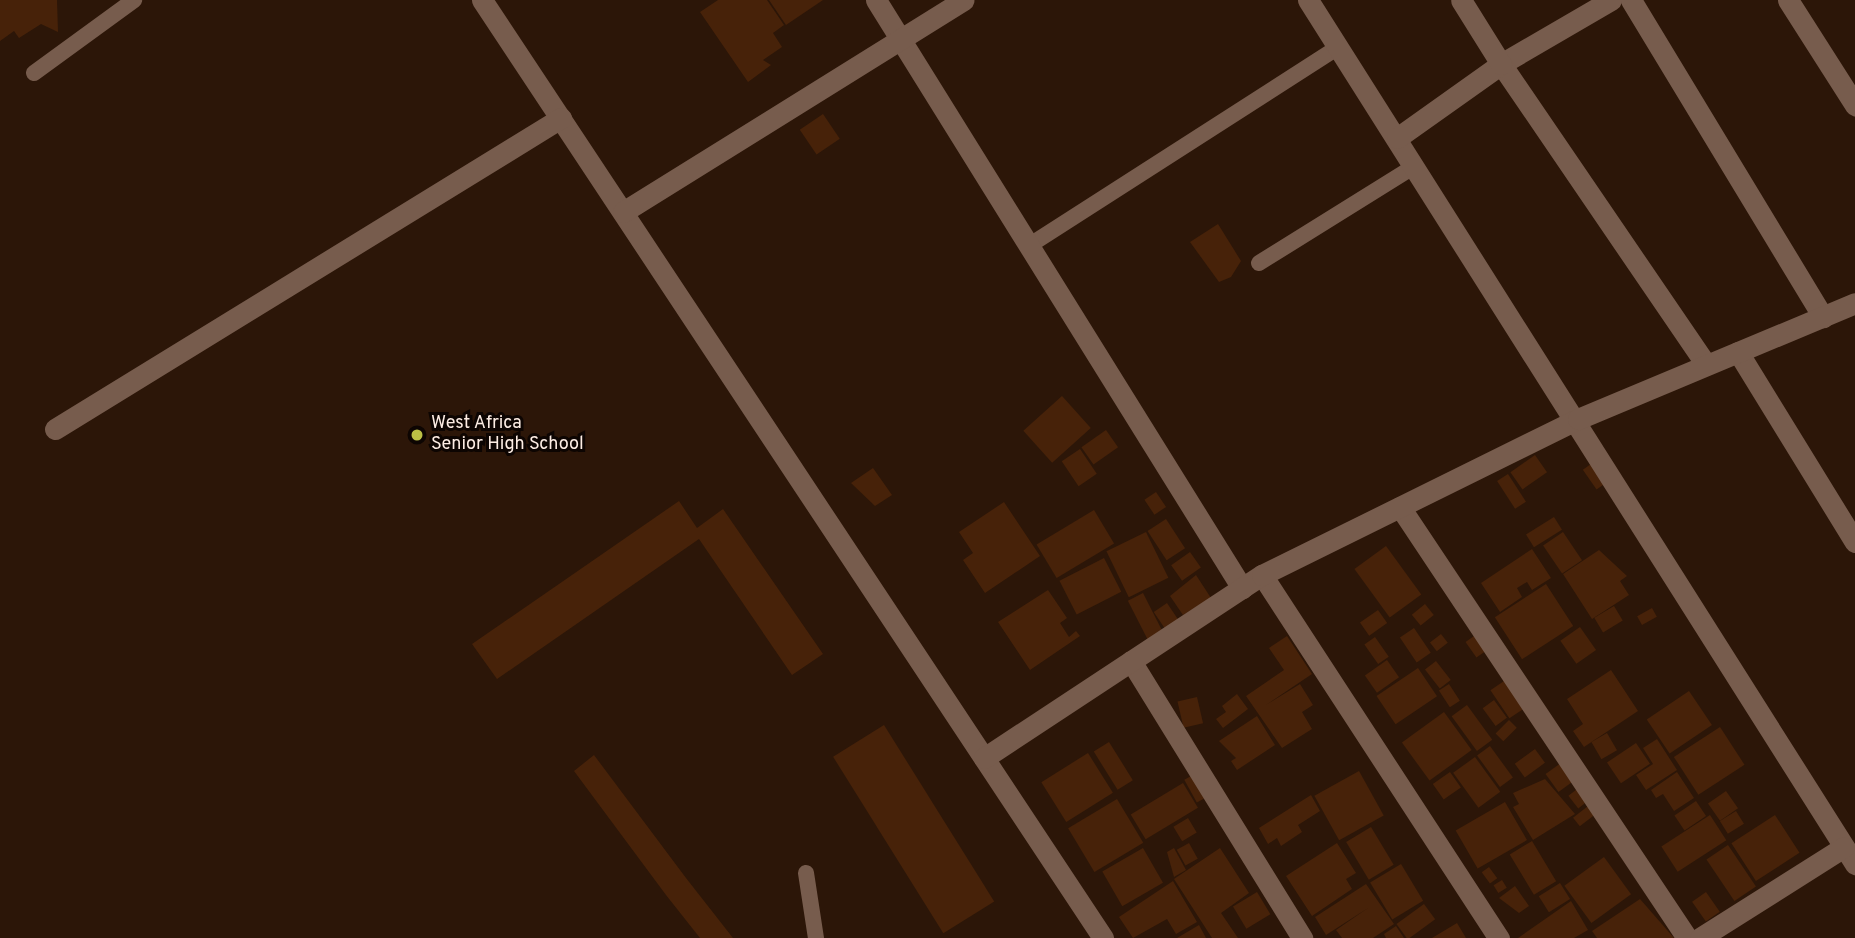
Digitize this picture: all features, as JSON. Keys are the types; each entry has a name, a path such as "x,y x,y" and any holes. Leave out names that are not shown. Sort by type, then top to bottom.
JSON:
{"street":[{"path":"482,0 1103,938"},
{"path":"876,0 1030,245 1163,471 1242,589"},
{"path":"623,212 963,0"},
{"path":"1308,0 1578,419 1850,856 1700,938"},
{"path":"1461,0 1501,64 1706,365"},
{"path":"1397,138 1501,64 1611,0"},
{"path":"1631,0 1823,317"},
{"path":"1788,0 1855,105"},
{"path":"55,429 561,118"},
{"path":"984,758 1262,575 1578,419 1855,303"},
{"path":"1738,352 1855,542"},
{"path":"1400,506 1687,938"},
{"path":"1262,575 1499,938"},
{"path":"1131,661 1302,938"}],"lane":[{"path":"34,73 134,0"},
{"path":"1030,245 1339,47"},
{"path":"1259,263 1415,166"},
{"path":"806,873 816,938"}],"building":[{"path":"0,0 57,0 58,32 41,24 19,38 14,31 0,41"},
{"path":"718,0 767,0 784,25 773,33 782,47 763,60 771,65 748,82 700,12"},
{"path":"769,0 823,0 786,25"},
{"path":"823,114 840,139 817,155 800,130"},
{"path":"1218,224 1241,261 1231,277 1219,282 1190,242"},
{"path":"1062,396 1091,428 1052,463 1023,431"},
{"path":"1106,430 1118,447 1093,464 1081,447"},
{"path":"1080,449 1097,474 1079,486 1062,461"},
{"path":"1535,455 1547,472 1522,489 1510,472"},
{"path":"1591,464 1605,484 1597,489 1583,470"},
{"path":"873,468 892,495 875,506 851,483"},
{"path":"1508,474 1526,502 1515,509 1497,481"},
{"path":"1156,492 1166,507 1154,515 1144,500"},
{"path":"679,501 697,528 723,509 823,654 792,675 699,539 497,679 472,644"},
{"path":"1004,502 1040,556 985,593 963,560 973,553 959,532"},
{"path":"1094,510 1114,543 1057,578 1037,545"},
{"path":"1554,517 1562,530 1534,547 1526,534"},
{"path":"1166,519 1185,548 1167,560 1148,531"},
{"path":"1146,532 1168,578 1129,597 1106,551"},
{"path":"1563,532 1582,560 1562,574 1543,545"},
{"path":"1386,546 1421,595 1390,617 1354,569"},
{"path":"1532,549 1551,578 1532,590 1527,582 1517,588 1522,597 1500,612 1481,583"},
{"path":"1599,550 1627,576 1620,581 1629,595 1592,619 1563,574"},
{"path":"1190,552 1201,568 1182,581 1171,565"},
{"path":"1104,558 1121,592 1077,615 1059,581"},
{"path":"1196,575 1211,598 1183,615 1170,596"},
{"path":"1546,584 1573,626 1522,659 1495,617"},
{"path":"1048,590 1067,618 1060,623 1069,637 1076,631 1080,636 1030,670 998,622"},
{"path":"1143,593 1164,635 1149,643 1128,601"},
{"path":"1167,603 1179,621 1166,630 1154,612"},
{"path":"1425,604 1434,615 1421,626 1412,615"},
{"path":"1614,606 1623,621 1603,632 1594,618"},
{"path":"1652,608 1657,617 1642,625 1637,616"},
{"path":"1378,610 1387,623 1369,636 1360,623"},
{"path":"1580,627 1596,650 1576,664 1560,641"},
{"path":"1414,628 1431,653 1417,662 1400,638"},
{"path":"1441,634 1448,643 1437,651 1430,643"},
{"path":"1477,634 1488,650 1476,658 1466,642"},
{"path":"1287,636 1312,674 1266,705 1300,684 1313,705 1302,712 1312,729 1282,748 1246,696 1284,670 1269,648"},
{"path":"1375,637 1389,657 1378,664 1364,644"},
{"path":"1387,660 1399,677 1377,693 1365,675"},
{"path":"1436,661 1451,680 1440,689 1425,670"},
{"path":"1418,668 1437,696 1396,724 1377,696"},
{"path":"1611,670 1638,711 1584,747 1573,731 1583,724 1567,699"},
{"path":"1507,679 1526,707 1509,718 1490,690"},
{"path":"1449,684 1460,701 1450,707 1439,691"},
{"path":"1689,691 1712,725 1670,754 1647,720"},
{"path":"1237,694 1248,709 1223,728 1216,719 1226,712 1222,706"},
{"path":"1197,697 1203,723 1184,728 1178,701"},
{"path":"1494,700 1507,718 1496,726 1483,708"},
{"path":"1467,705 1492,740 1477,751 1452,716"},
{"path":"1444,712 1472,750 1430,781 1402,743"},
{"path":"1257,716 1275,745 1237,770 1231,761 1236,758 1219,741"},
{"path":"1509,720 1517,728 1503,741 1496,733"},
{"path":"884,725 994,901 943,933 833,757"},
{"path":"1720,727 1745,765 1698,795 1674,757"},
{"path":"1607,733 1617,750 1601,759 1591,742"},
{"path":"1657,739 1677,770 1646,790 1636,775 1653,764 1643,748"},
{"path":"1109,742 1133,780 1118,790 1094,752"},
{"path":"1636,743 1650,764 1621,783 1607,763"},
{"path":"1490,746 1513,778 1500,787 1477,755"},
{"path":"1535,749 1545,763 1525,777 1515,764"},
{"path":"1088,753 1113,793 1066,822 1041,782"},
{"path":"594,755 733,938 700,938 666,895 574,771"},
{"path":"1475,757 1500,792 1478,808 1453,773"},
{"path":"1565,760 1578,778 1559,792 1546,774"},
{"path":"1359,771 1384,816 1339,840 1314,796"},
{"path":"1450,772 1461,788 1444,800 1433,784"},
{"path":"1677,772 1694,798 1674,811 1663,794 1656,798 1651,790"},
{"path":"1193,775 1206,798 1197,803 1184,780"},
{"path":"1545,779 1575,814 1533,840 1513,807 1519,804 1513,793"},
{"path":"1183,783 1198,808 1146,839 1131,814"},
{"path":"1581,786 1591,799 1578,808 1568,796"},
{"path":"1726,791 1738,808 1720,821 1708,804"},
{"path":"1311,795 1320,811 1298,825 1302,832 1281,846 1277,838 1268,844 1259,828"},
{"path":"1117,799 1143,843 1094,872 1068,828"},
{"path":"1696,801 1706,816 1685,830 1674,816"},
{"path":"1505,802 1527,840 1478,869 1456,830"},
{"path":"1588,806 1595,815 1580,826 1573,818"},
{"path":"1736,811 1744,824 1728,834 1720,821"},
{"path":"1710,815 1726,840 1678,872 1661,847"},
{"path":"1775,815 1800,853 1756,881 1731,843"},
{"path":"1188,818 1197,833 1182,841 1173,827"},
{"path":"1371,827 1394,865 1369,880 1346,842"},
{"path":"1532,841 1556,881 1534,895 1510,854"},
{"path":"1189,843 1198,859 1185,866 1177,850"},
{"path":"1337,843 1356,873 1346,879 1352,889 1312,916 1286,876"},
{"path":"1728,845 1756,886 1734,901 1706,860"},
{"path":"1143,848 1163,883 1122,906 1102,872"},
{"path":"1174,848 1186,870 1174,877 1167,852"},
{"path":"1220,848 1249,893 1221,913 1238,938 1212,938 1174,879"},
{"path":"1604,857 1631,894 1591,923 1564,886"},
{"path":"1401,864 1423,901 1392,919 1370,883"},
{"path":"1489,867 1497,878 1490,884 1482,872"},
{"path":"1502,880 1507,888 1498,893 1494,885"},
{"path":"1173,881 1197,922 1176,934 1167,919 1133,938 1119,917"},
{"path":"1560,883 1570,899 1549,912 1539,896"},
{"path":"1366,884 1394,924 1373,938 1342,938 1336,930 1368,908 1326,935 1315,917"},
{"path":"1515,886 1529,906 1519,913 1499,898"},
{"path":"1257,892 1270,914 1246,929 1233,906"},
{"path":"1706,892 1720,912 1706,921 1692,902"},
{"path":"1640,899 1674,938 1597,938 1592,931"},
{"path":"1571,901 1588,930 1574,938 1518,938"},
{"path":"1424,904 1435,919 1410,938 1396,924"},
{"path":"1457,923 1466,938 1432,938"},
{"path":"1199,925 1206,938 1177,938"},
{"path":"1396,926 1404,938 1386,938 1384,934"}],"place":[{"name":"West Africa Senior High School","path":"417,435"}]}
